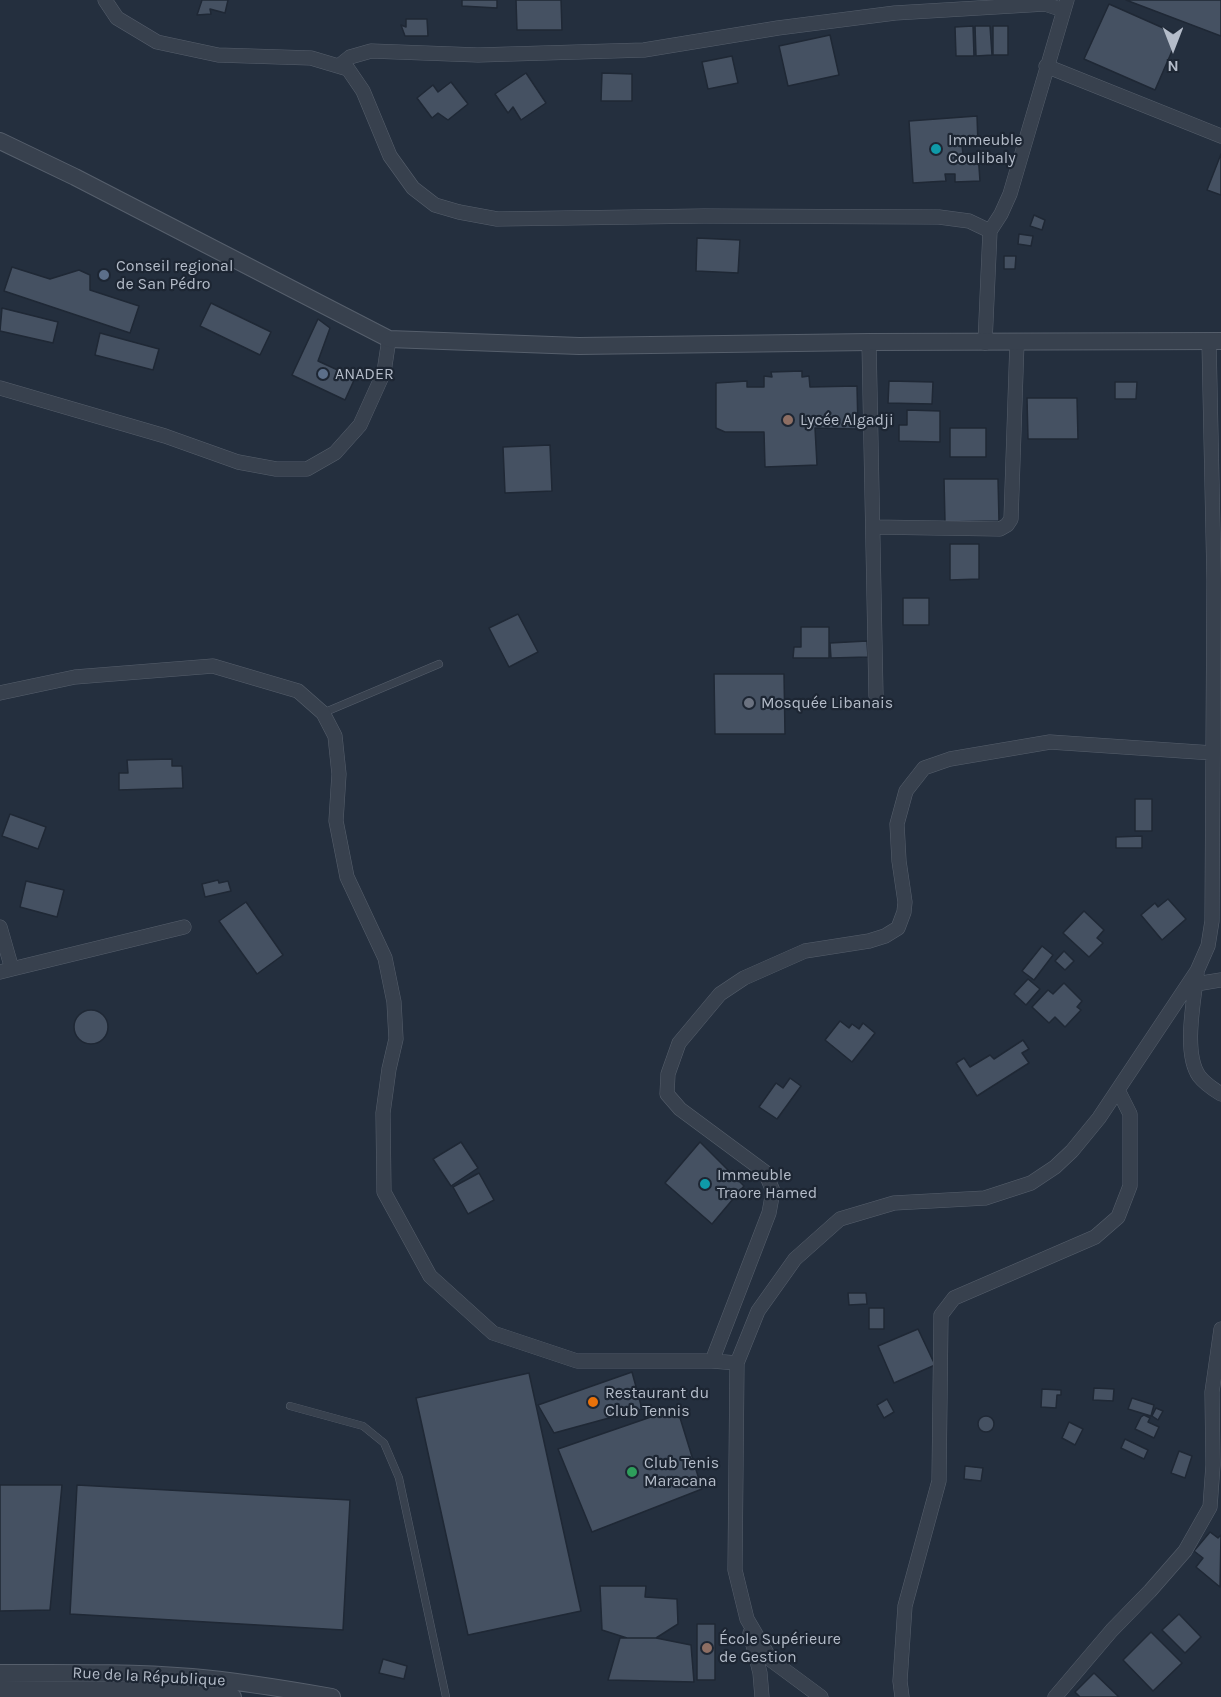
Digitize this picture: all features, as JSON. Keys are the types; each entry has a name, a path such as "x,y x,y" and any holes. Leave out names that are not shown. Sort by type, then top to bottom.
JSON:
{"street":[{"path":"105,0 117,18 157,42 218,55 311,58 348,69 363,91 390,156 413,188 435,205 459,212 497,219 704,216 939,217 969,221 990,231"},
{"path":"340,65 350,57 371,51 478,55 644,50 778,28 895,13 1044,2 1065,5 1010,194 990,231 985,342"},
{"path":"1046,66 1221,136"},
{"path":"0,141 75,177 388,339 579,346 1215,341 1217,612 1212,921 1208,946 1197,978 1192,1015 1192,1060 1198,1075 1209,1087 1221,1094"},
{"path":"0,388 165,436 238,462 276,469 307,469 336,453 360,425 384,372 388,339"},
{"path":"869,342 876,696"},
{"path":"873,527 1000,529 1007,525 1011,519 1017,342"},
{"path":"0,693 75,677 213,666 298,691 323,713 336,736 339,774 336,820 347,877 385,958 394,1002 396,1039 388,1069 383,1113 384,1192 430,1276 493,1333 577,1361 737,1363"},
{"path":"712,1361 769,1214 773,1191 765,1172 680,1109 667,1094 668,1074 679,1043 720,994 744,978 805,951 869,941 885,936 898,928 905,902 897,824 906,791 924,768 950,759 1050,742 1214,753"},
{"path":"0,927 6,970 184,927"},
{"path":"1197,978 1221,980"},
{"path":"762,1697 760,1673 735,1570 737,1363 758,1311 795,1259 840,1219 894,1203 985,1198 1031,1183 1055,1167 1072,1151 1099,1118 1197,978"},
{"path":"902,1697 900,1681 905,1606 939,1481 941,1315 954,1298 1095,1236 1118,1217 1130,1186 1130,1114 1118,1090"},
{"path":"1055,1697 1112,1630 1185,1551 1210,1508 1214,1465 1212,1392 1221,1329"},
{"path":"747,1619 771,1660 821,1697"},
{"name":"Rue de la République","path":"0,1673 87,1673 191,1677 261,1684 332,1697"},
{"name":"Rue de la République","path":"0,1689 144,1690 233,1697"}],"lane":[{"path":"323,713 439,664"},
{"path":"290,1406 363,1426 384,1443 399,1478 446,1697"}],"building":[{"path":"202,0 228,0 225,13 210,9 211,14 197,15"},
{"path":"462,0 497,0 497,8 462,6"},
{"path":"516,0 561,0 562,30 517,30"},
{"path":"1126,0 1221,0 1221,36"},
{"path":"1109,4 1179,35 1155,90 1084,59"},
{"path":"406,19 427,19 428,36 405,36 401,25 406,27"},
{"path":"973,26 974,56 956,56 955,27"},
{"path":"975,26 990,26 992,55 976,56"},
{"path":"993,26 1008,26 1008,55 993,55"},
{"path":"830,35 839,75 788,86 779,46"},
{"path":"732,56 738,83 708,89 702,62"},
{"path":"526,73 546,103 521,120 513,107 508,113 495,94"},
{"path":"602,73 632,74 632,101 601,101"},
{"path":"451,82 468,104 448,120 438,113 432,118 417,98 433,85 438,92"},
{"name":"Immeuble Coulibaly","path":"977,116 978,144 962,146 963,154 978,153 980,181 955,182 955,174 945,174 946,181 913,183 909,121"},
{"path":"1221,154 1221,195 1207,190"},
{"path":"1034,215 1045,220 1042,230 1030,226"},
{"path":"1019,234 1033,236 1031,246 1018,244"},
{"path":"697,238 740,240 738,273 696,271"},
{"path":"1004,256 1016,256 1015,269 1004,269"},
{"path":"12,267 50,279 79,270 90,275 90,290 139,306 130,333 4,291"},
{"path":"211,303 271,332 260,355 200,326"},
{"path":"2,308 58,322 53,343 0,331"},
{"path":"318,319 330,328 318,361 355,378 345,400 292,375"},
{"path":"100,333 159,349 153,370 95,355"},
{"path":"802,371 802,377 809,376 810,387 857,386 858,429 815,428 817,465 765,467 764,432 725,432 716,428 716,383 747,381 747,387 764,387 764,376 772,377 771,372"},
{"path":"889,381 933,382 932,404 888,403"},
{"path":"1115,382 1137,382 1136,399 1115,399"},
{"path":"1027,398 1077,398 1078,439 1028,439"},
{"path":"907,410 940,411 940,442 899,441 899,425 907,425"},
{"path":"950,428 986,428 986,457 950,457"},
{"path":"550,445 552,491 505,493 503,447"},
{"path":"944,479 998,479 999,521 945,522"},
{"path":"950,544 979,544 979,579 950,580"},
{"path":"903,598 929,598 929,625 903,625"},
{"path":"518,614 538,652 509,667 489,628"},
{"path":"801,627 829,627 829,658 793,658 794,647 801,647"},
{"path":"867,641 868,657 831,658 830,643"},
{"path":"714,674 784,674 785,734 715,734"},
{"path":"172,759 172,766 182,766 183,788 119,790 119,773 128,773 127,760"},
{"path":"1135,799 1152,799 1152,831 1135,831"},
{"path":"10,814 46,827 38,849 2,836"},
{"path":"1142,836 1142,848 1116,848 1116,837"},
{"path":"218,880 219,883 228,881 231,891 205,897 202,884"},
{"path":"26,881 64,890 57,917 20,907"},
{"path":"1168,899 1186,919 1162,940 1141,915 1155,903 1158,907"},
{"path":"246,902 283,955 257,974 219,921"},
{"path":"1084,911 1104,930 1097,938 1103,943 1089,957 1063,933"},
{"path":"1042,946 1053,955 1034,980 1022,971"},
{"path":"1064,951 1074,961 1065,970 1055,961"},
{"path":"1028,979 1040,989 1026,1005 1014,994"},
{"path":"1064,983 1082,1001 1077,1007 1081,1010 1065,1027 1055,1017 1049,1023 1032,1007 1048,990 1053,994"},
{"path":"91,1010 103,1015 108,1027 103,1039 91,1044 79,1039 74,1027 79,1015"},
{"path":"840,1021 849,1028 852,1024 859,1029 863,1023 875,1033 852,1062 825,1040"},
{"path":"1023,1040 1029,1049 1022,1053 1029,1063 977,1096 956,1063 964,1058 970,1067 990,1055 994,1059"},
{"path":"790,1078 801,1086 777,1119 759,1107 776,1083 783,1088"},
{"path":"461,1142 478,1168 451,1186 433,1159"},
{"name":"Immeuble Traore Hamed","path":"700,1142 744,1186 712,1224 665,1183"},
{"path":"479,1173 494,1200 468,1214 453,1187"},
{"path":"848,1293 866,1293 867,1304 849,1305"},
{"path":"869,1308 884,1308 884,1329 869,1329"},
{"path":"918,1329 935,1365 894,1383 878,1346"},
{"path":"632,1372 642,1409 554,1433 538,1405"},
{"path":"529,1373 581,1611 468,1635 416,1398"},
{"path":"1094,1388 1114,1389 1113,1401 1093,1400"},
{"path":"1042,1389 1061,1390 1061,1395 1057,1395 1056,1408 1041,1407"},
{"path":"1132,1398 1154,1405 1151,1416 1128,1409"},
{"path":"887,1399 894,1412 884,1418 877,1405"},
{"path":"677,1408 702,1489 592,1532 558,1449"},
{"path":"1156,1408 1163,1411 1158,1420 1152,1416"},
{"path":"1144,1415 1150,1418 1148,1422 1159,1427 1154,1438 1135,1429"},
{"path":"986,1416 992,1418 994,1424 992,1430 986,1432 980,1430 978,1424 980,1418"},
{"path":"1069,1422 1083,1429 1075,1445 1062,1438"},
{"path":"1125,1439 1148,1450 1144,1459 1121,1448"},
{"path":"1179,1451 1192,1456 1185,1478 1171,1473"},
{"path":"965,1466 983,1468 981,1481 964,1479"},
{"path":"0,1485 62,1485 50,1610 0,1611"},
{"path":"77,1485 350,1500 343,1630 70,1614"},
{"path":"1210,1532 1218,1538 1221,1535 1220,1587 1196,1567 1203,1558 1194,1551"},
{"path":"600,1586 646,1586 645,1597 677,1599 678,1624 656,1638 627,1638 602,1630"},
{"path":"1179,1614 1201,1637 1185,1653 1162,1630"},
{"path":"697,1624 715,1624 715,1680 697,1680"},
{"path":"1151,1632 1182,1663 1153,1691 1123,1660"},
{"path":"620,1638 656,1638 691,1645 694,1682 608,1680"},
{"path":"383,1659 407,1666 404,1679 379,1673"},
{"path":"1094,1673 1119,1697 1080,1697 1075,1692"}],"place":[{"name":"Immeuble Coulibaly","path":"936,149"},
{"name":"Conseil regional de San Pédro","path":"104,275"},
{"name":"ANADER","path":"323,374"},
{"name":"Lycée Algadji","path":"788,420"},
{"name":"Mosquée Libanais","path":"749,703"},
{"name":"Immeuble Traore Hamed","path":"705,1184"},
{"name":"Restaurant du Club Tennis","path":"593,1402"},
{"name":"Club Tenis Maracana","path":"632,1472"},
{"name":"École Supérieure de Gestion","path":"707,1648"}]}
